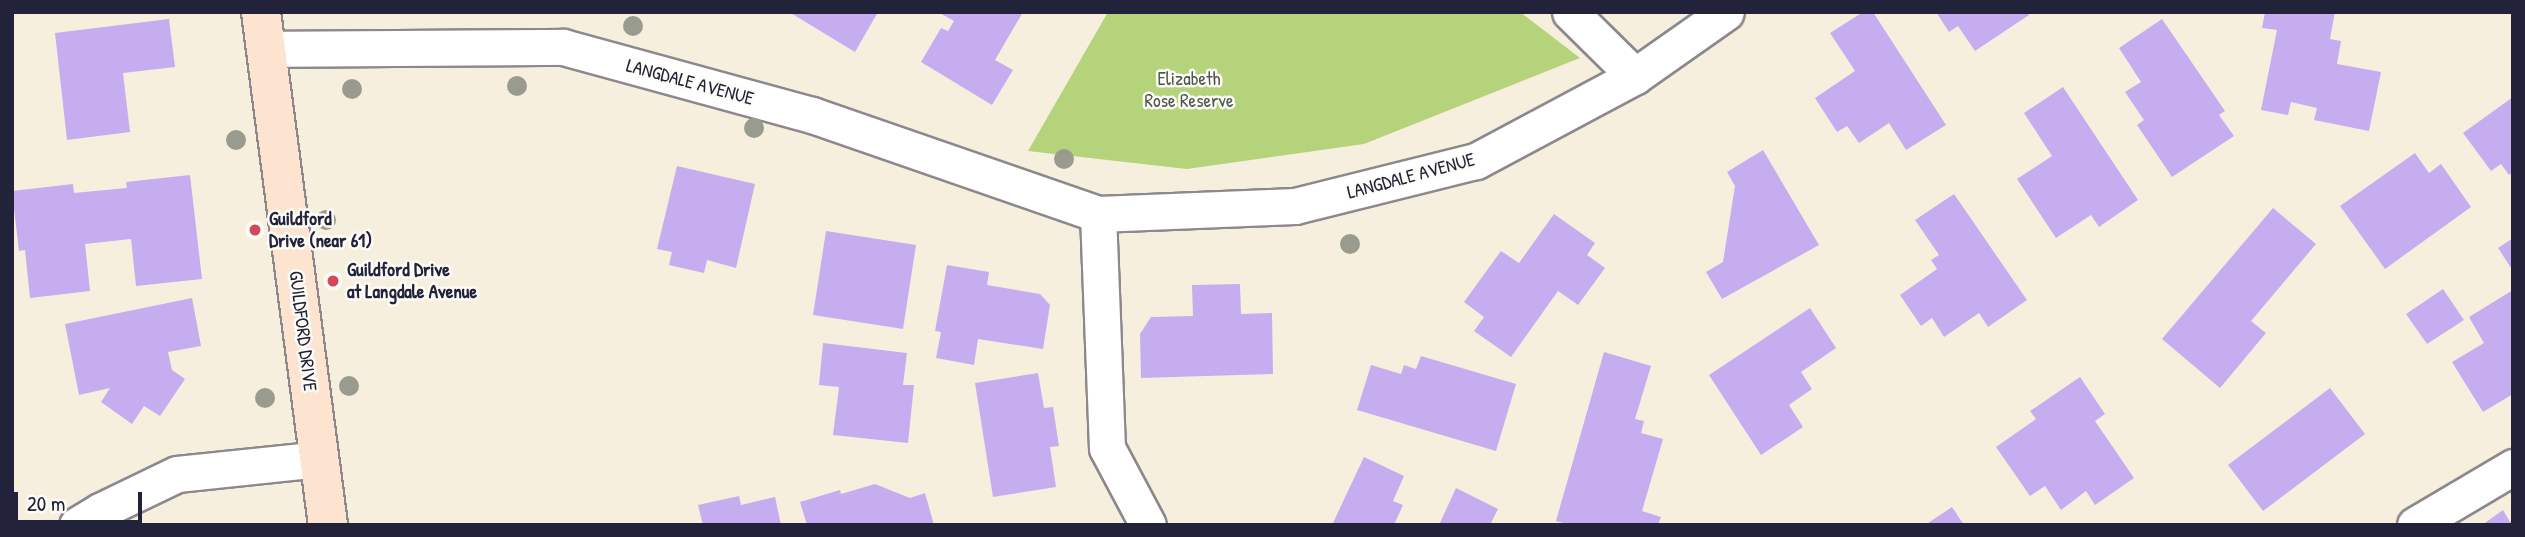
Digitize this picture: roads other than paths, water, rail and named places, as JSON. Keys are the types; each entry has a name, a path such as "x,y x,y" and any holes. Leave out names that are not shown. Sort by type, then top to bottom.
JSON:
{"street":[{"path":"1570,12 1635,76"},
{"name":"LANGDALE AVENUE","path":"264,31 563,47 812,115 1098,214 1295,206 1476,161 1635,76 1726,12"},
{"name":"GUILDFORD DRIVE","path":"264,31 328,525"},
{"path":"1098,214 1107,448 1148,525"},
{"path":"77,525 177,474 319,458"},
{"path":"2415,525 2513,467"}],"place":[{"name":"Guildford Drive (near 61)","path":"255,230"},
{"name":"Guildford Drive at Langdale Avenue","path":"333,281"}],"park label":[{"name":"Elizabeth Rose Reserve","path":"1189,90"}]}
